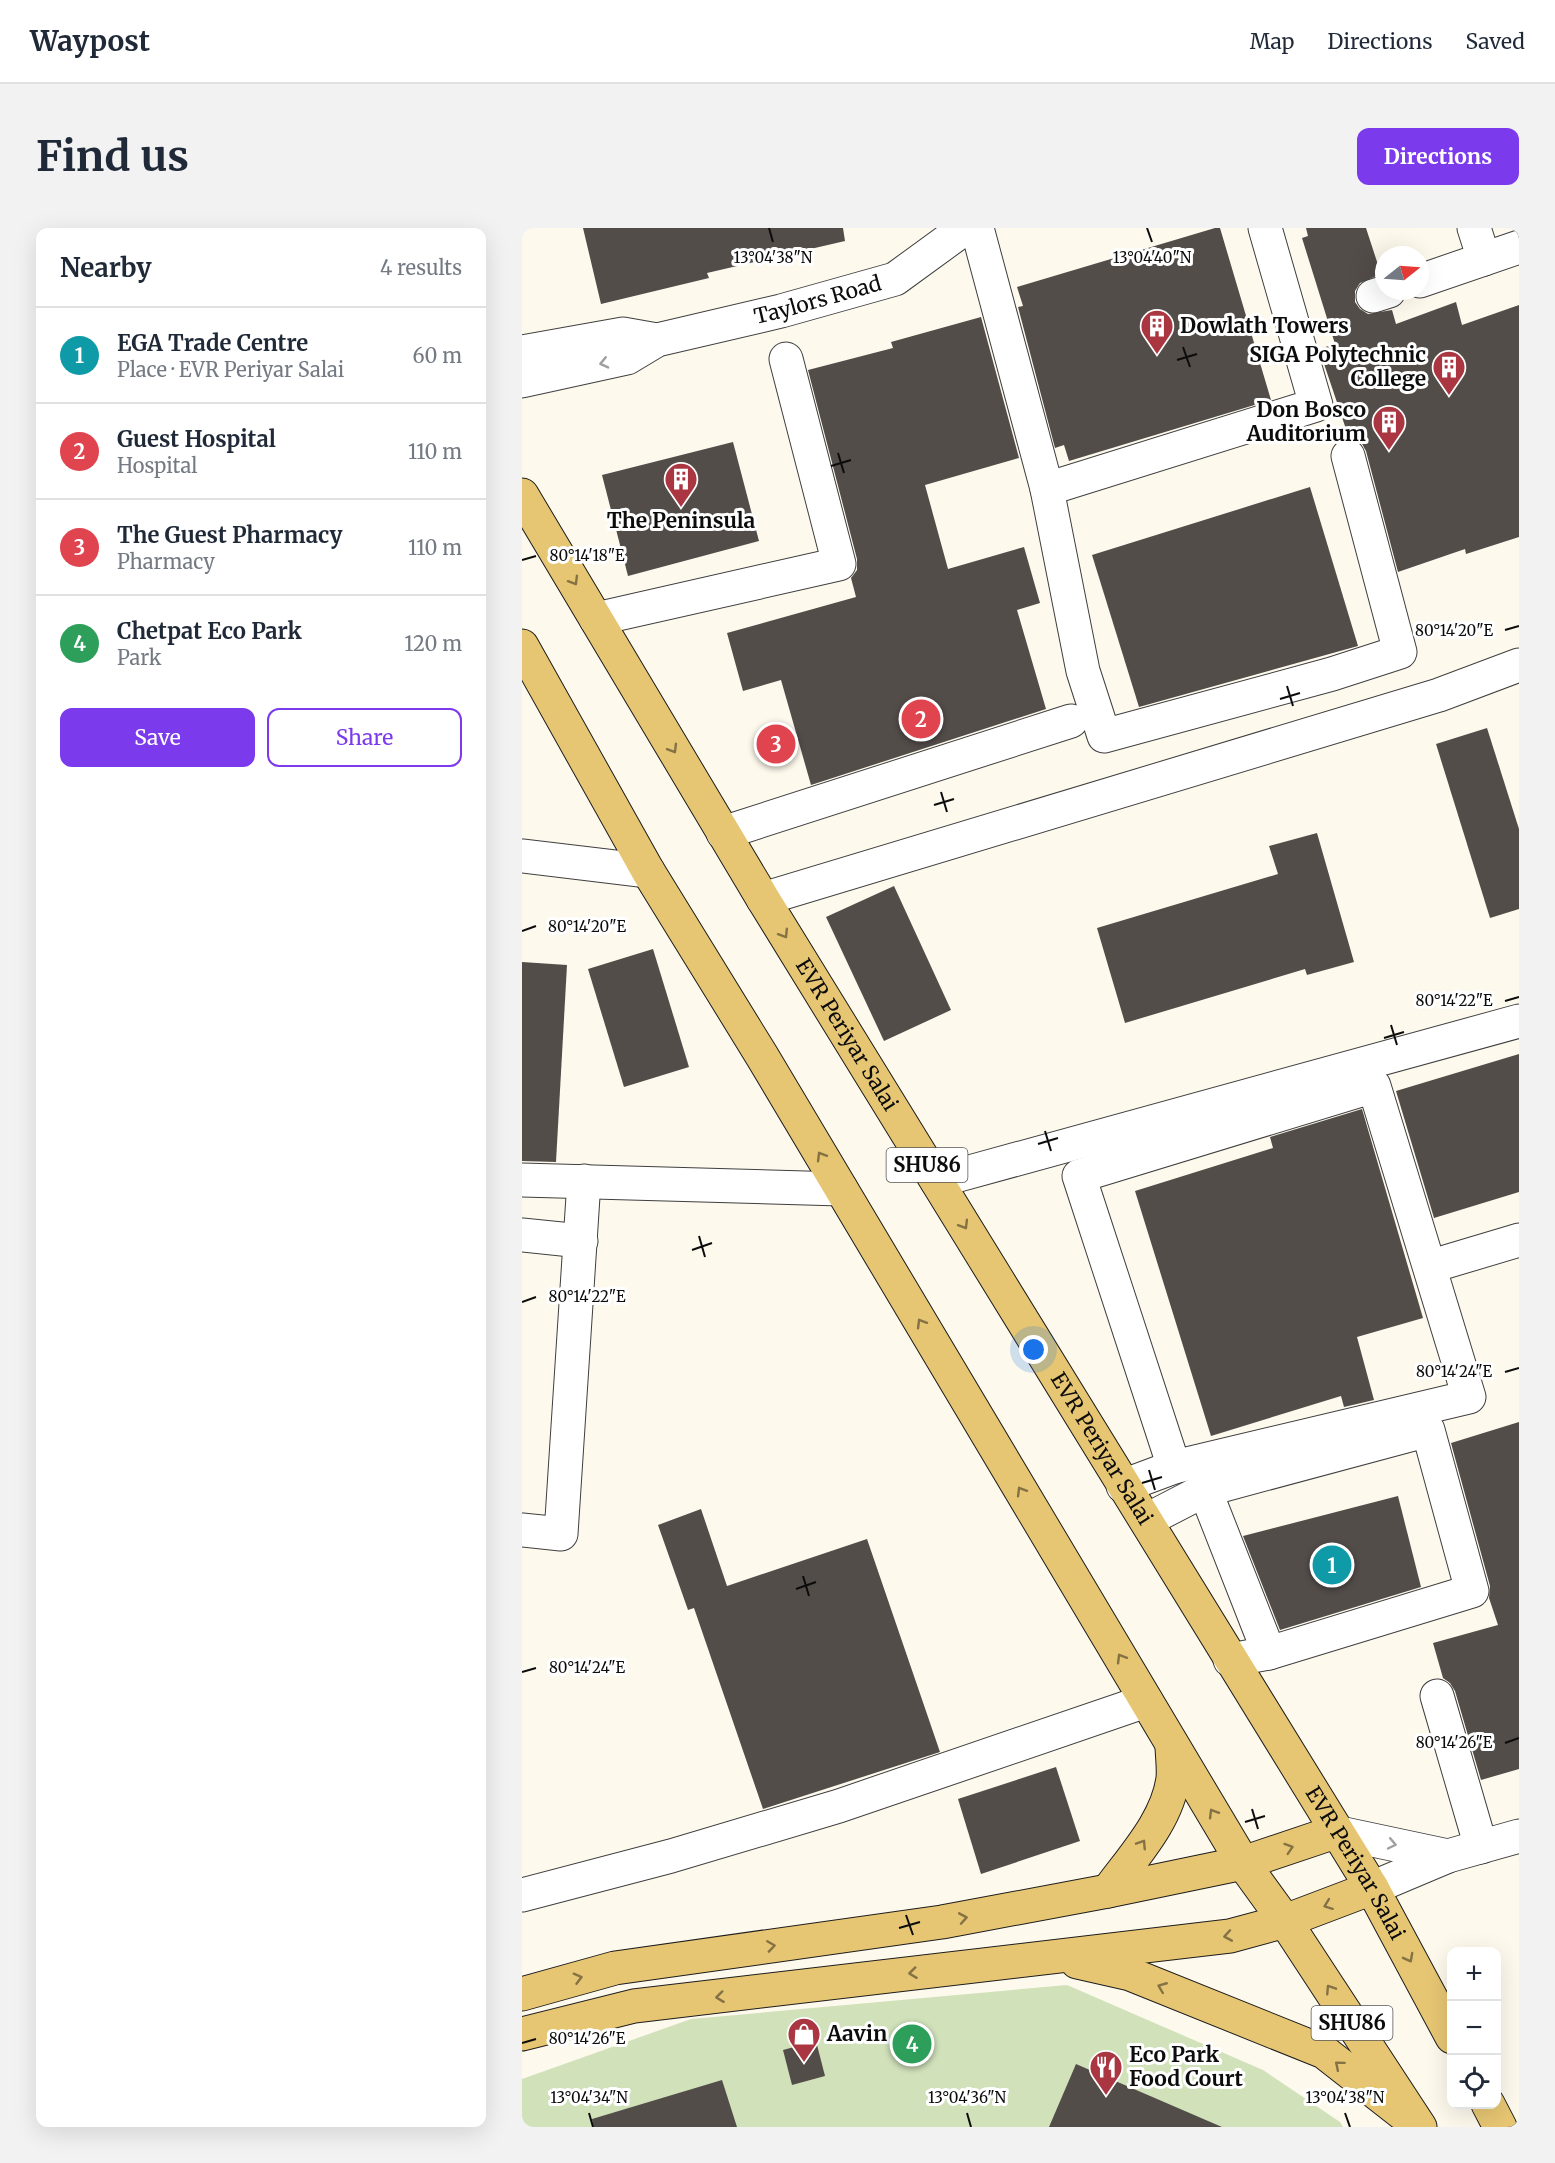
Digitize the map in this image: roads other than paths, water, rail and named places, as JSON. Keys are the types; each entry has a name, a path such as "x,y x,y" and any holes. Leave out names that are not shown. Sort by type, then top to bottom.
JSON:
{"main road":[{"name":"EVR Periyar Salai","path":"522,495 763,899 1123,1486 1147,1520 1335,1832 1372,1888 1447,2028"},
{"name":"SHU86","path":"522,646 648,871 841,1189 1243,1863 1285,1921 1420,2127"},
{"path":"1108,1891 1142,1844 1165,1805 1173,1778 1172,1744"},
{"path":"522,1994 615,1968 942,1922 1108,1891 1243,1863 1335,1832"},
{"path":"522,2034 634,2006 1230,1936 1285,1921 1372,1888"},
{"path":"1055,1956 1130,1974 1324,2052 1420,2127"},
{"path":"1491,2109 1500,2127"}],"street":[{"name":"Taylors Road","path":"522,381 627,358 657,340 781,310 894,279 965,228"},
{"path":"977,228 1047,489 1083,671 1104,736 1332,674 1400,652 1348,456"},
{"path":"1047,489 1316,405 1265,228"},
{"path":"1474,228 1484,259"},
{"path":"1429,278 1519,247"},
{"name":"Taylors Road","path":"522,351 623,334 657,340"},
{"path":"596,619 839,564 786,358"},
{"path":"763,899 1439,695 1519,665"},
{"path":"723,833 1071,721"},
{"path":"522,856 648,871"},
{"path":"937,1181 1519,1021"},
{"path":"1123,1486 1173,1467 1469,1397 1374,1086 1079,1176 1173,1467"},
{"path":"522,1180 841,1189"},
{"path":"522,1530 561,1534 584,1181"},
{"path":"522,1235 581,1241"},
{"path":"1442,1263 1519,1240"},
{"path":"1147,1520 1205,1490 1428,1430 1472,1591 1269,1653 1230,1659"},
{"path":"1205,1490 1269,1653"},
{"path":"1437,1696 1481,1847"},
{"path":"522,1895 671,1856 839,1806 1146,1701"},
{"path":"1335,1832 1448,1856"},
{"path":"1372,1888 1448,1856 1519,1836"}],"place":[{"name":"Dowlath Towers","path":"1157,355"},
{"name":"SIGA Polytechnic College","path":"1449,396"},
{"name":"Don Bosco Auditorium","path":"1389,451"},
{"name":"The Peninsula","path":"681,508"},
{"name":"Guest Hospital","path":"921,719"},
{"name":"The Guest Pharmacy","path":"776,744"},
{"name":"EGA Trade Centre","path":"1332,1565"},
{"name":"Chetpat Eco Park","path":"912,2044"},
{"name":"Aavin","path":"804,2063"},
{"name":"Eco Park Food Court","path":"1106,2096"}]}
